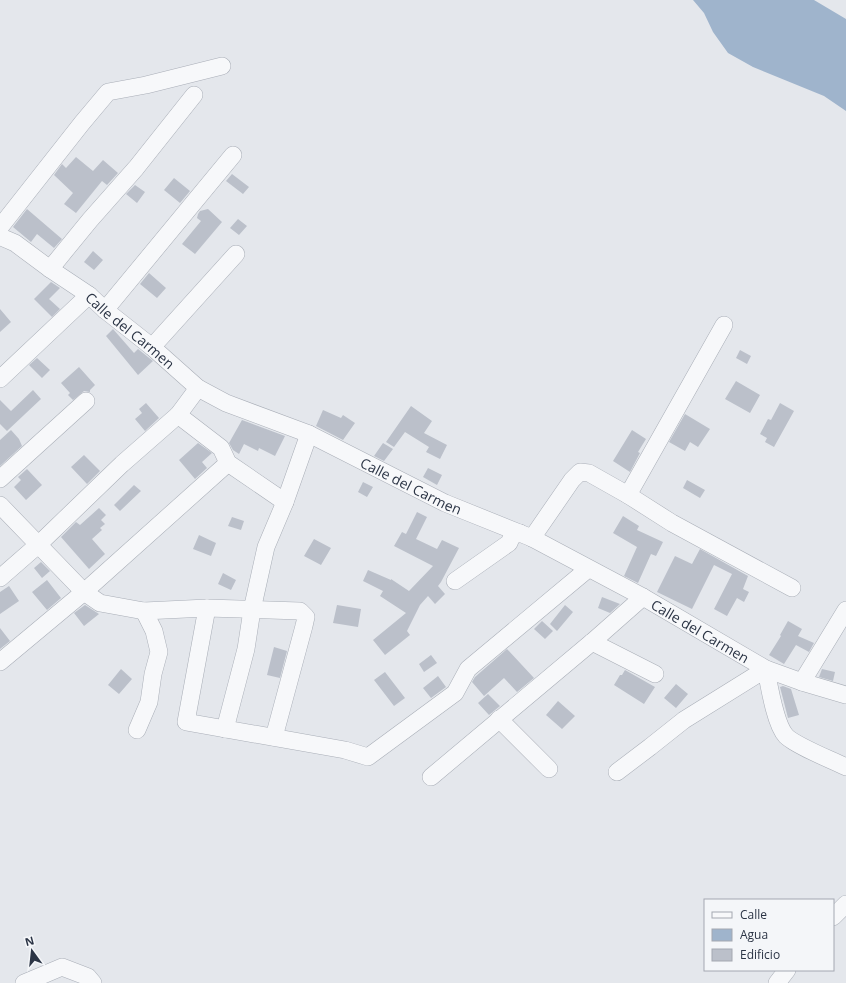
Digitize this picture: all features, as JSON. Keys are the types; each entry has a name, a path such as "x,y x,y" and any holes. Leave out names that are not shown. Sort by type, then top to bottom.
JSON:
{"street":[{"path":"0,231 82,122 108,92 146,85 222,66"},
{"path":"50,269 90,220 136,168 194,95"},
{"path":"106,310 233,155"},
{"name":"Calle del Carmen","path":"0,231 50,269 89,295 152,347 198,388 226,403 309,434 445,503 526,536 643,596 766,669 802,682 846,695"},
{"path":"152,347 236,254"},
{"path":"0,378 89,295"},
{"path":"628,494 724,325"},
{"path":"0,578 39,544 122,464 178,415 198,388"},
{"path":"0,479 86,402"},
{"path":"178,415 221,448 228,463 286,502"},
{"path":"225,730 246,649 252,610 266,547 286,502 309,434"},
{"path":"0,662 84,592 228,463"},
{"path":"455,581 509,543 512,536 526,536 580,472 589,473 628,494 672,523 792,588"},
{"path":"0,505 84,592 100,603 144,610 207,608 300,611 306,617 274,737"},
{"path":"207,608 186,722 345,750 368,757 455,693 468,669 588,569"},
{"path":"431,776 592,642 643,596"},
{"path":"137,730 149,702 153,674 159,652 154,631 144,610"},
{"path":"802,682 846,610"},
{"path":"592,642 655,674"},
{"path":"618,772 684,720 766,669 772,700 780,725 786,736 800,745 846,767"},
{"path":"499,719 549,769"},
{"path":"834,916 846,904"},
{"path":"24,983 62,967 88,977 93,983"},
{"path":"777,983 786,971"}],"water":[{"path":"693,0 814,0 846,19 846,111 824,96 753,67 728,53 713,32 704,13"}],"building":[{"path":"76,157 93,171 103,160 118,173 107,185 102,181 76,213 64,204 73,193 54,175 62,164 66,168"},
{"path":"232,174 249,187 243,194 226,181"},
{"path":"174,178 190,191 180,203 164,190"},
{"path":"135,185 145,192 137,203 126,194"},
{"path":"27,209 62,239 54,248 37,234 31,242 13,227"},
{"path":"208,209 222,222 195,254 182,244 201,221 197,218 200,211"},
{"path":"238,219 247,226 239,235 230,228"},
{"path":"93,251 103,260 94,270 84,262"},
{"path":"149,273 166,288 157,298 140,284"},
{"path":"51,282 60,288 49,299 60,309 52,317 34,299"},
{"path":"0,309 11,322 0,332"},
{"path":"113,329 134,353 138,349 153,361 138,375 106,336"},
{"path":"740,350 751,356 747,364 736,358"},
{"path":"37,358 50,370 42,378 29,365"},
{"path":"79,367 95,385 90,392 84,391 73,400 68,395 70,393 61,383"},
{"path":"736,381 760,395 750,413 725,399"},
{"path":"33,390 41,399 7,431 0,424 0,400 11,411"},
{"path":"146,403 159,418 145,431 135,419 142,413 139,409"},
{"path":"780,403 794,411 774,447 765,442 767,438 760,434 768,419 771,420"},
{"path":"411,406 432,421 424,433 447,445 440,459 426,452 429,447 405,432 394,447 386,442"},
{"path":"323,410 341,418 343,415 355,423 343,440 316,426"},
{"path":"685,414 710,429 698,447 690,442 685,451 669,442"},
{"path":"242,420 285,436 275,456 259,448 258,451 244,444 239,454 233,450 229,443"},
{"path":"11,430 19,439 22,446 0,466 0,440"},
{"path":"632,430 646,439 638,452 640,453 630,472 613,461"},
{"path":"198,443 212,453 202,462 207,468 195,479 179,460"},
{"path":"383,443 393,449 384,461 374,456"},
{"path":"84,455 100,471 87,484 71,467"},
{"path":"428,468 442,475 437,485 423,477"},
{"path":"27,469 42,485 26,500 14,487 21,480 18,477"},
{"path":"687,480 705,490 700,498 683,488"},
{"path":"363,482 373,487 367,497 358,492"},
{"path":"134,485 141,491 120,511 114,505"},
{"path":"99,508 106,515 101,520 105,524 100,528 102,530 92,539 105,554 89,569 61,537 76,522 80,525"},
{"path":"417,512 427,517 416,539 437,549 442,540 459,548 438,586 445,594 435,604 428,596 420,605 407,631 410,635 385,655 373,640 406,613 380,596 383,591 363,581 368,570 391,579 409,591 433,566 394,546 402,532 406,534"},
{"path":"623,516 639,526 637,530 663,542 656,556 651,554 638,583 624,576 637,547 613,533"},
{"path":"232,517 244,521 241,530 228,526"},
{"path":"199,535 216,543 211,556 193,549"},
{"path":"314,539 331,548 321,565 304,556"},
{"path":"700,549 748,576 743,589 749,592 744,602 737,598 727,616 714,609 732,574 714,565 692,609 657,592 675,556 692,564"},
{"path":"41,562 50,571 42,578 34,568"},
{"path":"223,573 236,580 231,590 218,584"},
{"path":"47,580 61,598 47,610 32,592"},
{"path":"9,586 19,601 0,614 0,592"},
{"path":"602,597 620,604 610,613 598,608"},
{"path":"85,605 99,614 84,626 74,613"},
{"path":"337,605 361,609 358,627 333,623"},
{"path":"565,605 573,612 557,631 550,624"},
{"path":"542,621 553,631 545,639 534,629"},
{"path":"788,621 802,629 798,636 814,643 809,652 796,645 784,664 769,655 781,636 780,635"},
{"path":"0,628 10,641 0,649"},
{"path":"274,647 287,651 280,678 267,675"},
{"path":"507,649 534,678 517,692 504,678 484,696 472,682 475,677"},
{"path":"431,655 437,663 424,672 419,664"},
{"path":"121,669 132,679 119,694 108,685"},
{"path":"822,669 835,672 833,681 819,677"},
{"path":"625,670 655,687 644,704 614,685"},
{"path":"385,672 405,698 394,706 374,680"},
{"path":"438,676 446,687 431,698 423,688"},
{"path":"676,684 688,694 676,708 664,698"},
{"path":"783,686 791,689 799,715 788,718 780,687"},
{"path":"488,694 500,706 489,715 478,703"},
{"path":"558,701 575,716 562,729 546,715"}]}
